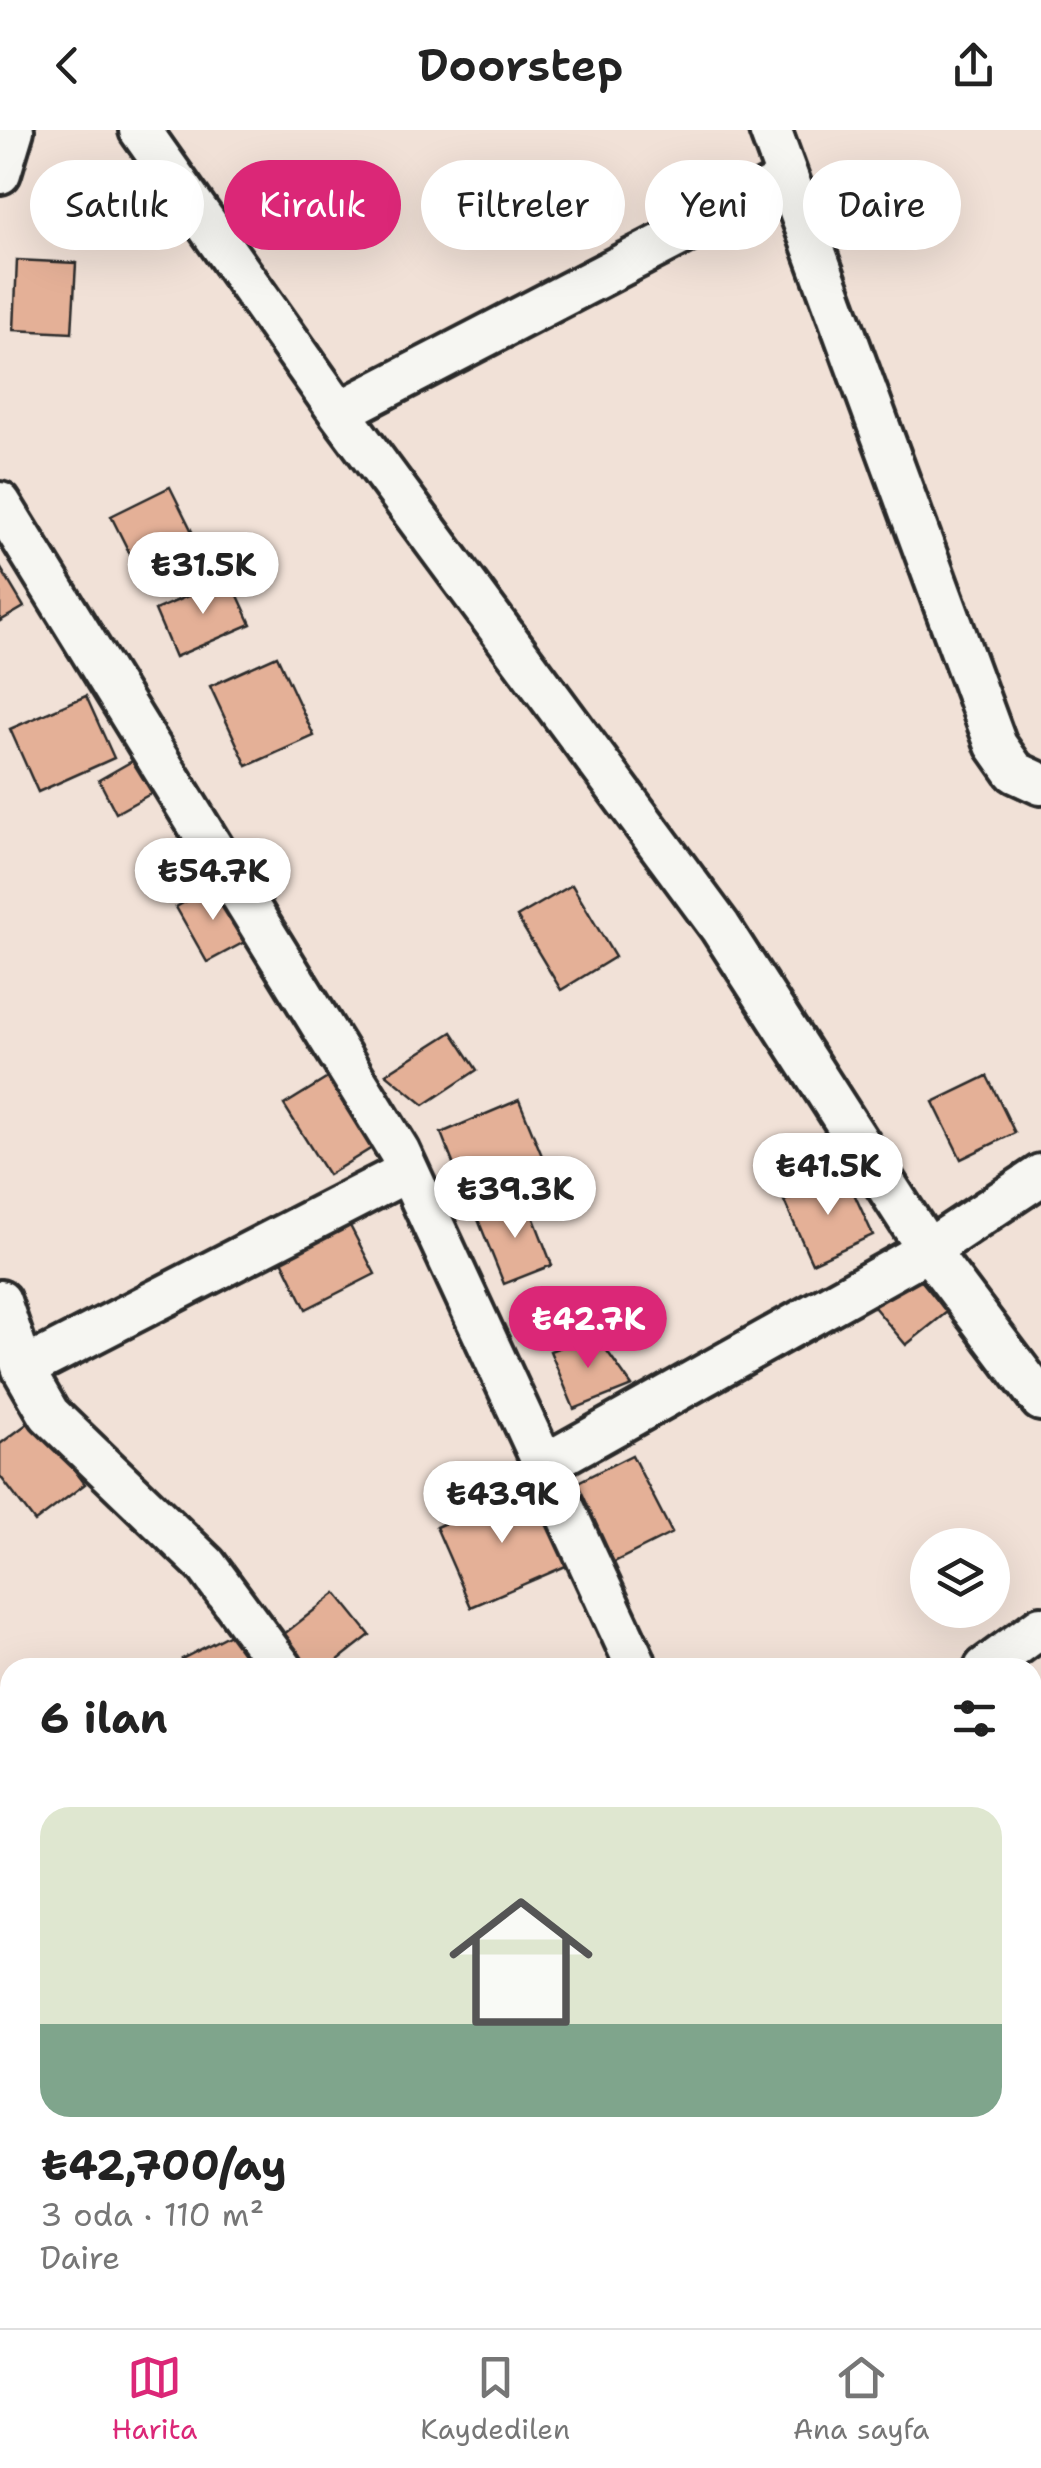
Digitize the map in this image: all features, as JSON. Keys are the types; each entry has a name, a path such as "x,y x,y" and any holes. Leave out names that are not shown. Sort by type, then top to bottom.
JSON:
{"street":[{"path":"0,173 13,130"},
{"path":"140,130 339,412 720,927 928,1250 1041,1400"},
{"path":"770,130 996,745 1015,772 1041,784"},
{"path":"339,412 788,179"},
{"path":"0,503 408,1171 631,1658"},
{"path":"23,1369 408,1171"},
{"path":"544,1465 928,1250 1041,1175"},
{"path":"0,1301 23,1369 65,1434 206,1565 275,1658"},
{"path":"999,1658 1041,1627"}],"building":[{"path":"17,260 76,263 72,333 14,330"},
{"path":"170,487 205,558 146,586 111,516"},
{"path":"0,567 24,607 0,621"},
{"path":"230,578 251,624 175,657 155,610"},
{"path":"277,656 314,736 247,766 210,686"},
{"path":"86,696 114,758 38,792 10,729"},
{"path":"134,760 152,793 116,813 99,780"},
{"path":"219,883 250,939 207,962 176,907"},
{"path":"572,885 615,957 561,990 517,917"},
{"path":"452,1032 477,1070 424,1105 386,1074"},
{"path":"331,1076 375,1146 328,1175 284,1105"},
{"path":"987,1076 1015,1133 961,1159 933,1102"},
{"path":"519,1100 545,1163 466,1196 441,1133"},
{"path":"845,1174 873,1235 812,1263 784,1201"},
{"path":"526,1198 552,1265 504,1284 477,1217"},
{"path":"347,1220 375,1274 306,1309 279,1254"},
{"path":"910,1267 947,1312 906,1345 869,1301"},
{"path":"595,1334 632,1386 574,1409 550,1351"},
{"path":"35,1418 85,1484 35,1522 0,1476 0,1444"},
{"path":"632,1455 672,1533 608,1565 568,1487"},
{"path":"533,1485 568,1565 471,1607 436,1527"},
{"path":"336,1593 370,1635 341,1658 295,1658 279,1638"},
{"path":"234,1632 247,1658 184,1658"}]}
